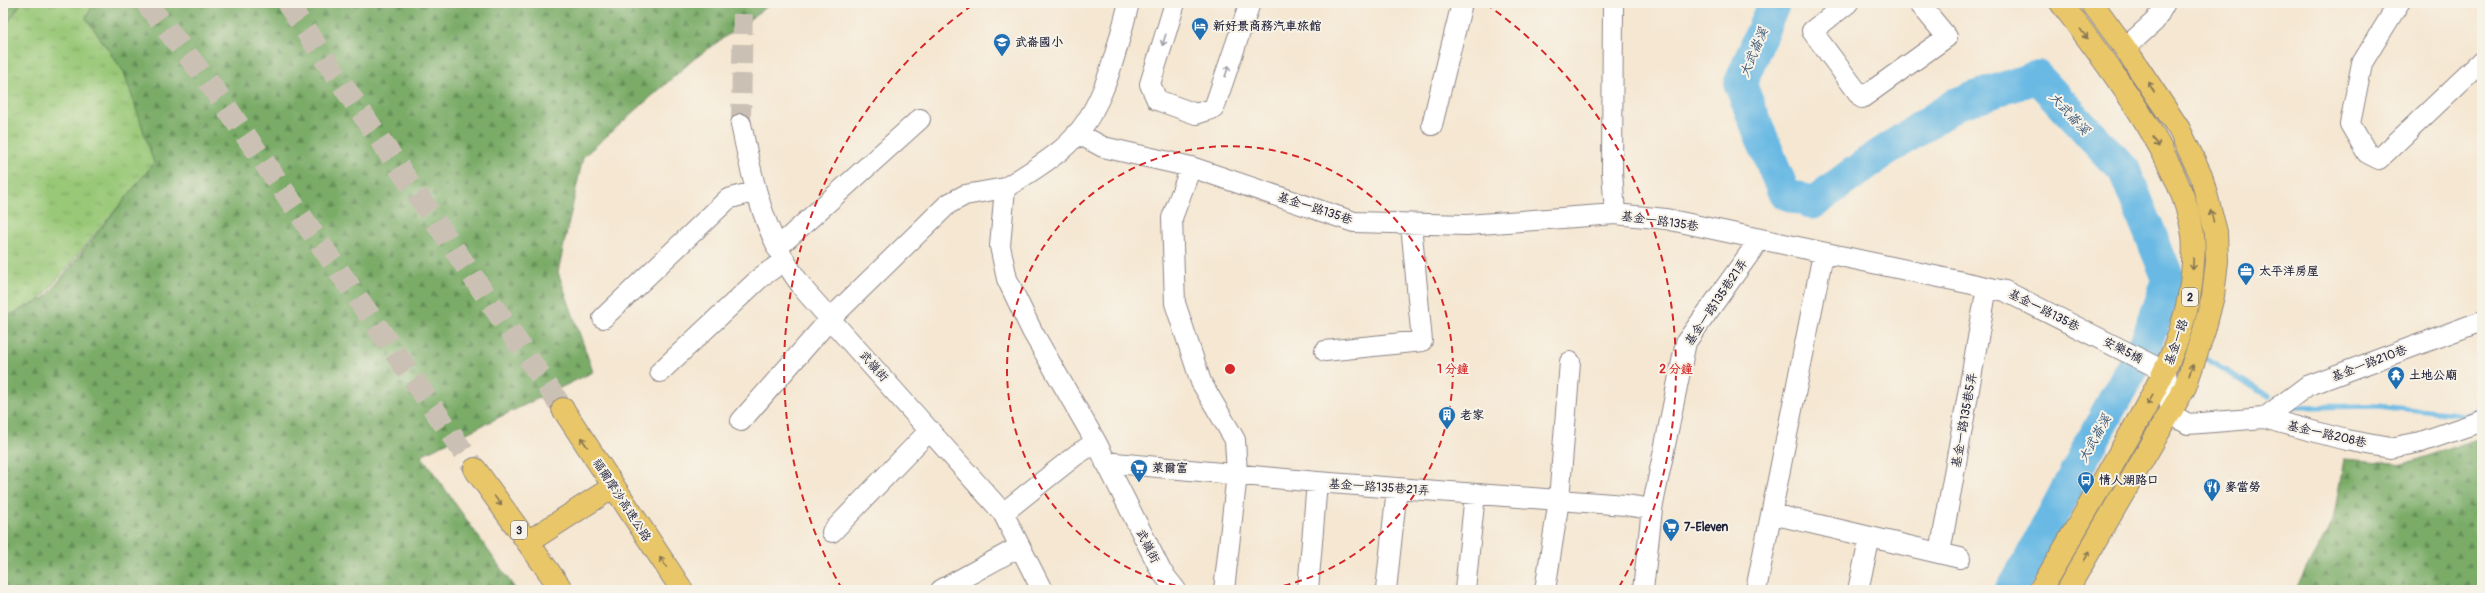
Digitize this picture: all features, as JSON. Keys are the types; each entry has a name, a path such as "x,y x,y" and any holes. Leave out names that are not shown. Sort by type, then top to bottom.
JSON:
{"main road":[{"name":"基金一路","path":"2040,590 2184,321 2190,293 2193,264 2193,236 2179,184 2158,144 2107,64 2061,3"},
{"name":"基金一路","path":"2067,590 2185,387 2204,331 2213,296 2217,261 2216,232 2198,168 2179,129 2125,48 2092,3"},
{"name":"福爾摩沙高速公路","path":"562,410 682,590"},
{"name":"3","path":"475,469 562,590"},
{"path":"528,542 614,488"}],"street":[{"path":"741,421 830,319 948,204 965,195 1006,188 1062,150 1077,133 1096,106 1111,69 1129,3"},
{"path":"1175,3 1150,84 1157,100 1196,114 1214,108 1250,3"},
{"path":"1432,125 1462,3"},
{"path":"1613,3 1612,171 1615,214"},
{"path":"1848,3 1812,31 1862,98 1947,37 1919,3"},
{"path":"2125,48 2155,21 2165,3"},
{"path":"2399,3 2362,63 2350,124 2367,153 2379,159 2482,61"},
{"path":"660,372 761,277 781,254 920,119"},
{"name":"武嶺街","path":"741,124 756,191 781,254 806,292 1003,513 1042,590"},
{"name":"基金一路135巷","path":"1077,133 1103,147 1191,167 1354,222 1467,226 1615,214 1666,219 1823,254 2005,290 2096,336"},
{"path":"1191,167 1172,218 1176,303 1201,382 1235,440 1237,474 1224,590"},
{"name":"武嶺街","path":"1006,188 1000,246 1007,279 1032,331 1096,442 1161,571 1176,590"},
{"path":"603,318 728,199 756,191"},
{"path":"1325,351 1422,341 1410,224"},
{"name":"基金一路135巷21弄","path":"1643,590 1652,509 1686,342 1760,239"},
{"path":"1756,590 1823,254"},
{"name":"基金一路135巷5弄","path":"1940,553 1987,287"},
{"name":"基金一路210巷","path":"2264,418 2307,386 2482,321"},
{"name":"安樂5橋","path":"2096,336 2158,368"},
{"path":"1545,590 1559,500 1570,362"},
{"path":"2158,368 2170,414"},
{"name":"基金一路208巷","path":"2170,414 2188,424 2264,418 2346,440 2390,448 2421,442 2482,421"},
{"path":"832,532 930,430"},
{"path":"1003,513 1076,455 1096,442"},
{"name":"基金一路135巷21弄","path":"1106,462 1317,482 1625,504 1652,509"},
{"path":"1308,590 1317,482"},
{"path":"1386,590 1397,488"},
{"path":"1465,590 1475,494"},
{"path":"1772,514 1960,558"},
{"path":"1858,590 1870,537"},
{"path":"941,590 1019,547"}],"green space":[{"path":"3,3 21,3 3,30"},
{"path":"21,3 94,3 86,18 124,72 155,163 39,301 3,318 3,30"},
{"path":"94,3 442,3 444,6 493,3 772,3 694,59 583,157 558,272 593,372 421,455 516,590 3,590 3,318 45,298 154,163 124,72 86,18"},
{"path":"2482,437 2482,590 2294,590 2333,521 2344,459 2405,464"}],"waterway":[{"name":"大武崙溪","path":"1774,3 1740,84 1784,193 1813,203 1866,164 1956,104 2037,77 2124,170 2169,280 2146,343 2108,411 2026,567 2011,590"},
{"path":"2153,323 2168,333"},
{"path":"2203,358 2269,396"},
{"path":"2290,407 2378,406 2466,415 2482,409"}],"tunnel":[{"path":"146,3 211,85 475,469"},
{"path":"287,3 563,409"},
{"path":"741,124 743,3"}],"place":[{"name":"新好景商務汽車旅館","path":"1200,41"},
{"name":"武崙國小","path":"1002,57"},
{"name":"太平洋房屋","path":"2246,286"},
{"name":"土地公廟","path":"2396,390"},
{"name":"老家","path":"1447,430"},
{"name":"萊爾富","path":"1139,483"},
{"name":"情人湖路口","path":"2086,495"},
{"name":"麥當勞","path":"2212,502"},
{"name":"7-Eleven","path":"1671,542"}]}
